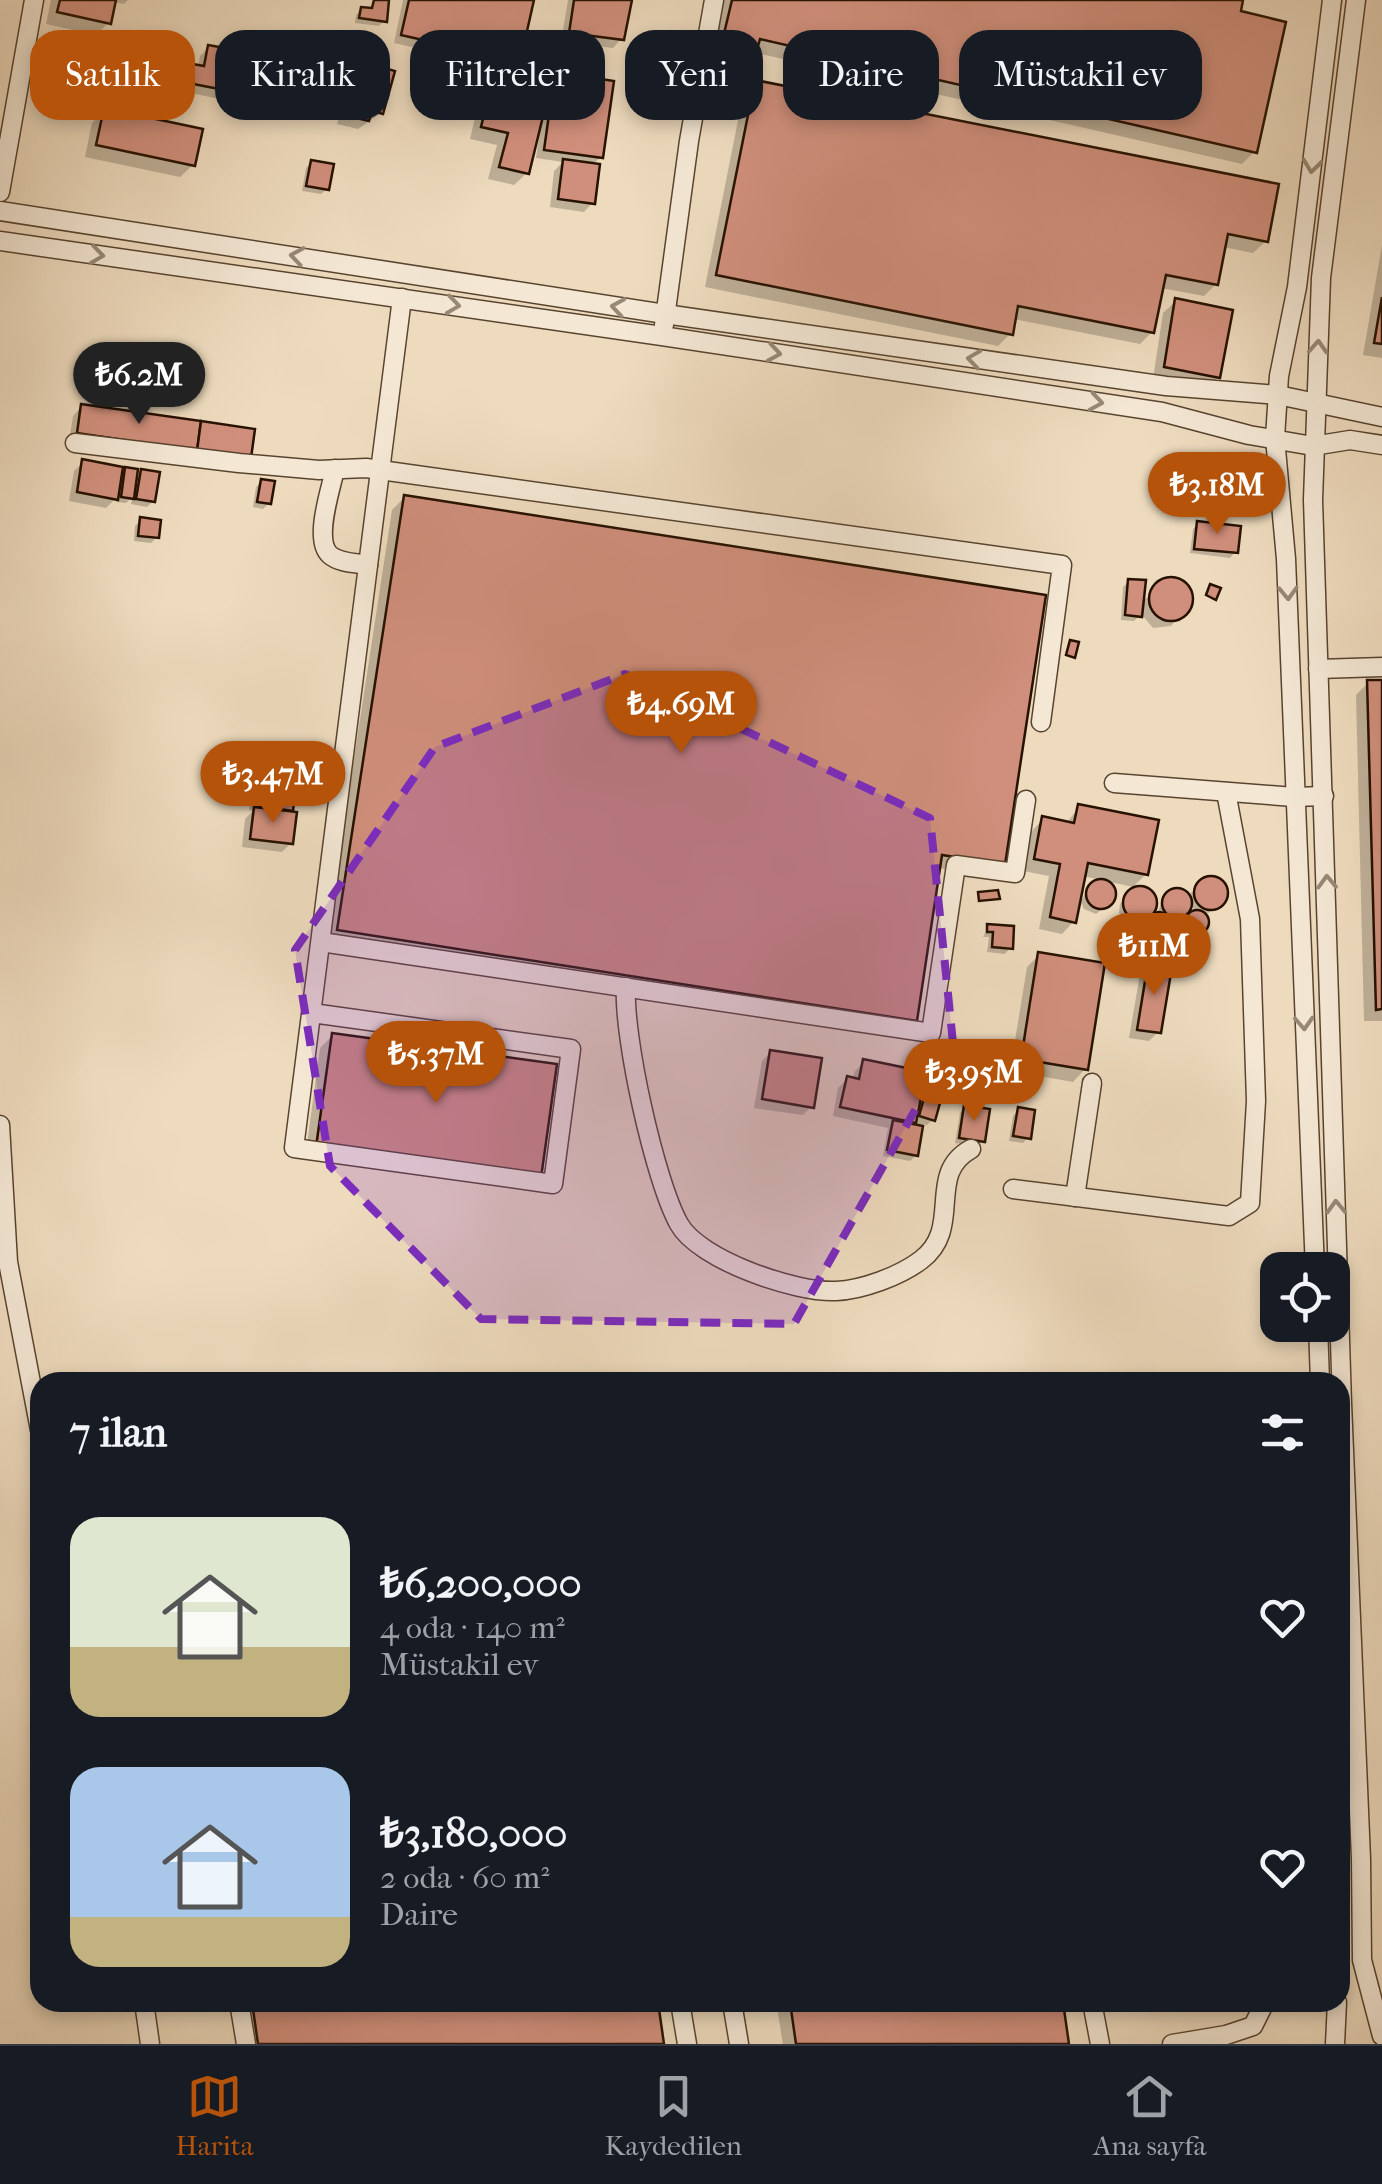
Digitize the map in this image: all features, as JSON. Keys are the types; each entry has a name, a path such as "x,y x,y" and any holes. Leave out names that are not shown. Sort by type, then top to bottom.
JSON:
{"street":[{"path":"0,192 34,0"},
{"path":"662,336 689,141 714,0"},
{"path":"1314,1252 1286,560 1275,438 1332,0"},
{"path":"1340,1372 1314,446 1322,278 1356,0"},
{"path":"0,212 665,314 1166,386 1278,396 1382,417"},
{"path":"0,241 1162,412 1250,435 1314,446 1350,440 1382,445"},
{"path":"312,1013 571,1049 553,1184 294,1148 402,298"},
{"path":"75,443 239,463 380,471 1062,565 1041,722"},
{"path":"334,469 322,534 324,546 337,559 368,565"},
{"path":"1318,668 1382,667"},
{"path":"1114,784 1324,796"},
{"path":"1013,1189 1229,1216 1250,1203 1256,1102 1250,919 1226,792"},
{"path":"321,942 931,1033 956,864 1015,873 1026,800"},
{"path":"626,988 624,1014 630,1044 669,1200 688,1236 722,1260 793,1286 832,1292 857,1288 910,1268 930,1252 941,1236 948,1176 956,1160 971,1149"},
{"path":"1075,1197 1092,1083"},
{"path":"0,1125 8,1262 30,1378"},
{"path":"1319,1342 1320,1372"},
{"path":"1350,1608 1362,1960 1382,2036"},
{"path":"145,2012 150,2044"},
{"path":"241,2012 246,2044"},
{"path":"682,2012 687,2044"},
{"path":"734,2012 739,2044"},
{"path":"1094,2012 1100,2044"},
{"path":"1172,2044 1254,2026 1261,2012"},
{"path":"1335,2044 1337,2012"}],"highlighted area":[{"path":"625,674 930,818 953,1043 794,1324 481,1319 330,1166 295,950 435,747"}],"building":[{"path":"60,0 116,0 111,24 57,12"},
{"path":"374,0 389,0 387,22 359,18 361,7 372,8"},
{"path":"409,0 534,0 527,30 410,30 410,37 401,35"},
{"path":"574,0 632,0 624,40 605,38 605,30 569,30"},
{"path":"732,0 1243,0 1241,11 1286,22 1257,153 1113,120 1202,120 1202,30 959,30 959,85 939,80 939,30 783,30 783,44 763,40 763,30 725,30"},
{"path":"208,45 215,46 215,88 195,84 195,64 204,66"},
{"path":"605,80 614,81 603,158 544,150 548,120 605,120"},
{"path":"763,82 783,86 783,120 939,120 939,117 1279,184 1268,242 1228,234 1218,285 1166,275 1154,333 1018,306 1013,335 716,275 747,120 763,120"},
{"path":"101,120 161,120 203,129 195,166 96,145"},
{"path":"483,120 542,120 529,174 499,167 508,133 481,127"},
{"path":"563,159 600,164 595,204 558,199"},
{"path":"311,160 334,164 329,190 306,186"},
{"path":"1382,297 1382,344 1374,343"},
{"path":"1175,298 1233,310 1220,378 1164,367"},
{"path":"81,404 201,421 197,451 77,433"},
{"path":"201,421 255,429 251,458 197,451"},
{"path":"82,459 123,467 118,500 77,492"},
{"path":"125,467 138,469 134,499 121,497"},
{"path":"141,469 160,472 155,502 136,499"},
{"path":"261,479 275,481 271,504 257,502"},
{"path":"404,495 1046,595 1005,865 942,855 917,1021 337,930"},
{"path":"140,517 161,520 159,538 138,536"},
{"path":"1197,521 1241,526 1238,553 1194,549"},
{"path":"1171,577 1186,584 1193,599 1186,614 1171,621 1156,614 1149,599 1156,584"},
{"path":"1128,579 1146,580 1142,617 1125,615"},
{"path":"1210,584 1221,588 1216,600 1206,595"},
{"path":"1070,640 1079,642 1075,658 1066,655"},
{"path":"1367,680 1382,680 1382,1009 1376,1010"},
{"path":"257,780 296,786 293,811 253,805"},
{"path":"1078,804 1159,820 1148,875 1088,863 1076,923 1050,917 1060,864 1034,859 1042,816 1074,823"},
{"path":"254,807 297,812 293,844 250,839"},
{"path":"1211,876 1223,881 1228,893 1223,905 1211,910 1199,905 1194,893 1199,881"},
{"path":"1101,879 1112,883 1116,894 1112,905 1101,909 1090,905 1086,894 1090,883"},
{"path":"1140,886 1152,891 1157,903 1152,915 1140,920 1128,915 1123,903 1128,891"},
{"path":"1177,888 1187,893 1192,903 1187,913 1177,918 1167,913 1162,903 1167,893"},
{"path":"998,890 1000,899 979,901 978,892"},
{"path":"1197,910 1206,913 1206,931 1197,934 1188,931 1185,922 1188,913"},
{"path":"1159,912 1168,921 1159,930 1150,921"},
{"path":"987,924 1014,926 1013,949 992,947 993,932 987,932"},
{"path":"1131,937 1151,939 1149,953 1130,951"},
{"path":"1038,952 1105,963 1088,1070 1021,1059"},
{"path":"1148,963 1172,967 1161,1033 1137,1030"},
{"path":"332,1033 557,1064 541,1178 316,1147"},
{"path":"770,1050 822,1058 814,1108 762,1099"},
{"path":"863,1059 926,1072 916,1123 840,1107 847,1076 859,1079"},
{"path":"933,1066 949,1071 935,1121 919,1116"},
{"path":"964,1105 990,1109 985,1142 959,1138"},
{"path":"1018,1107 1035,1110 1031,1139 1013,1136"},
{"path":"893,1120 923,1126 918,1156 887,1150"},
{"path":"253,2012 659,2012 664,2044 258,2044"},
{"path":"791,2012 1064,2012 1069,2044 796,2044"}]}
